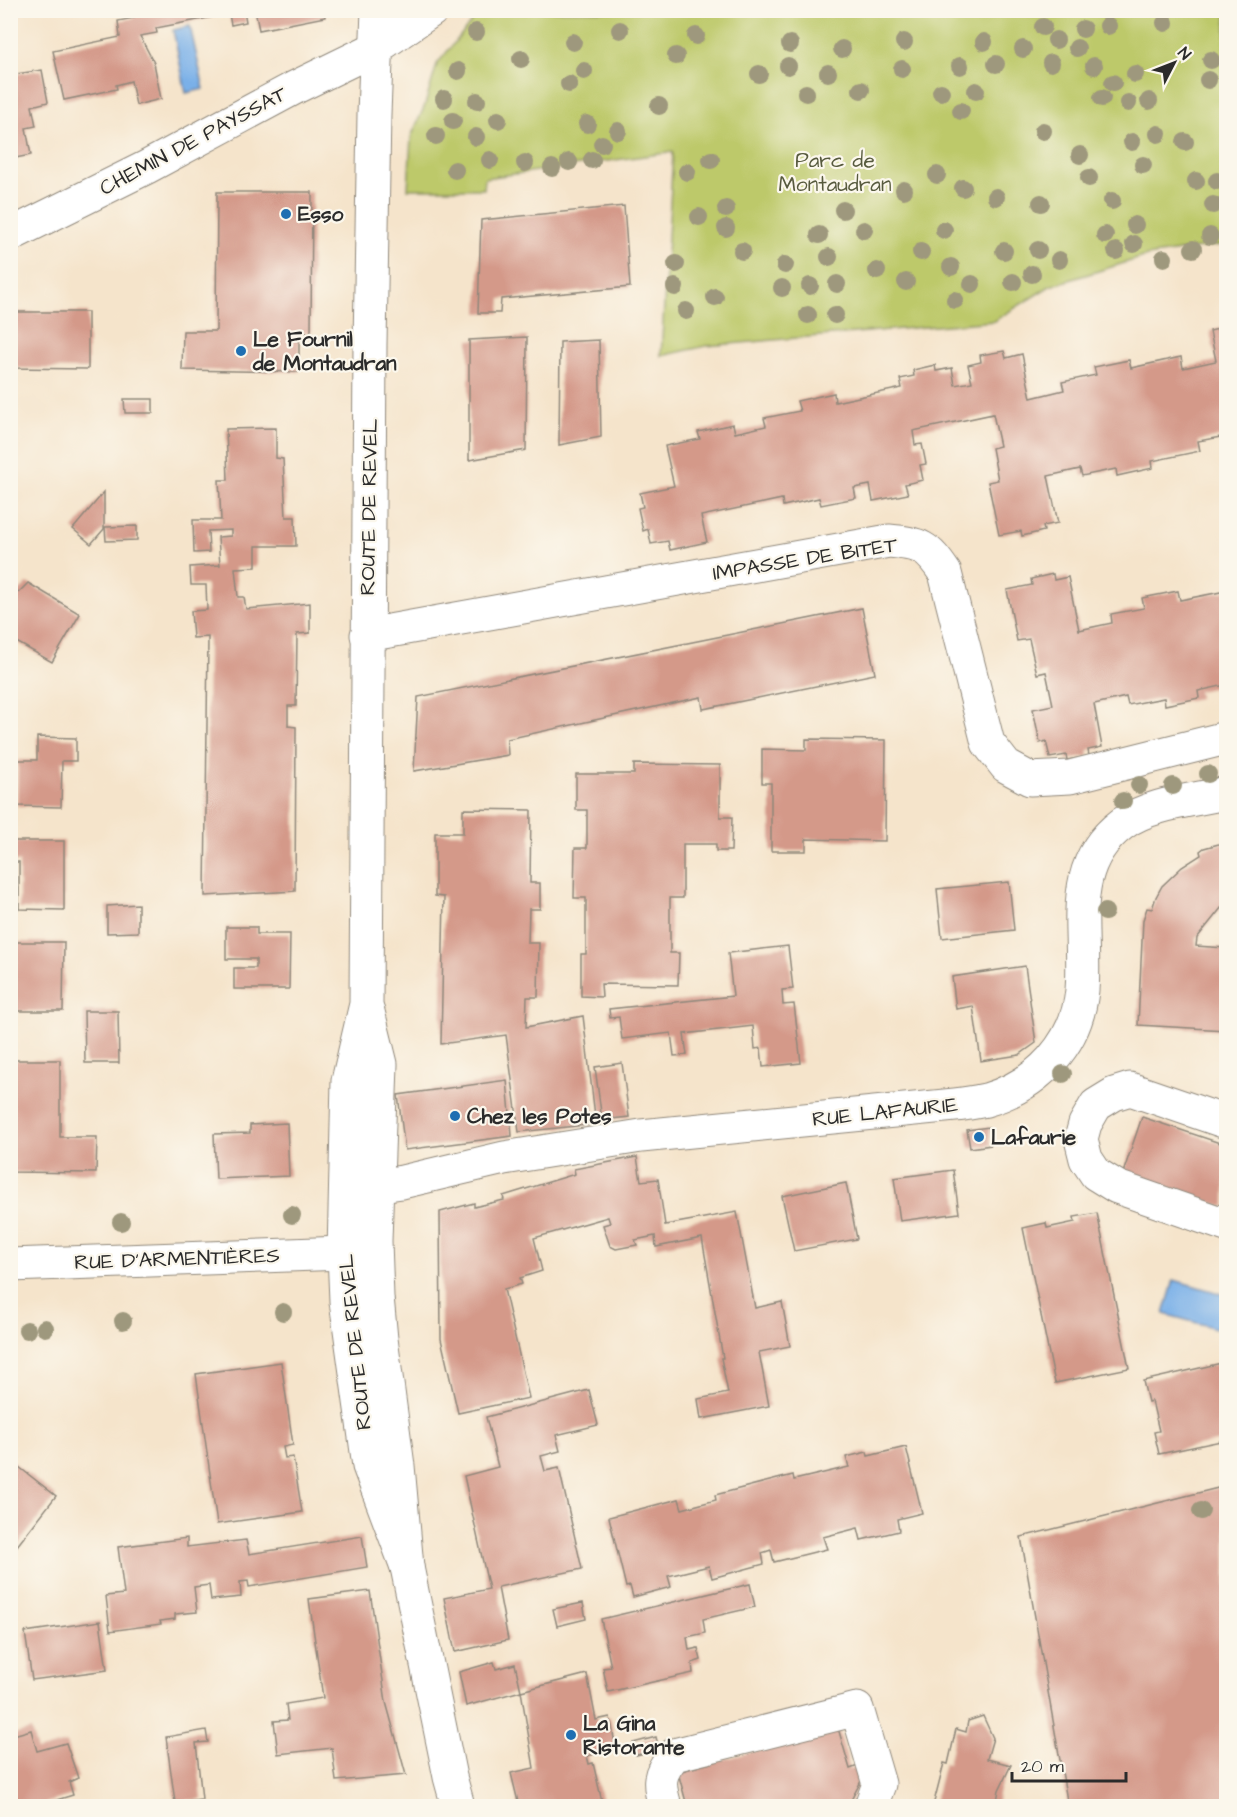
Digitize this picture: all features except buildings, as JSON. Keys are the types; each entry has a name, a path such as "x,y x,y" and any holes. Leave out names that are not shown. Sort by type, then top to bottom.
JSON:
{"main road":[{"name":"ROUTE DE REVEL","path":"378,10 370,345 366,1004 348,1082 344,1253 346,1301 369,1467 407,1567"},
{"name":"CHEMIN DE PAYSSAT","path":"10,234 147,167 296,87 376,48 432,10"},
{"name":"IMPASSE DE BITET","path":"368,635 889,541 913,543 932,554 945,573 988,743 1006,766 1030,779 1070,777 1227,738"},
{"name":"RUE LAFAURIE","path":"346,1181 378,1184 402,1182 504,1158 641,1136 955,1106 987,1100 1023,1084 1049,1065 1075,1024 1082,990 1082,895 1091,865 1104,841 1123,823 1146,811 1227,793"},
{"name":"ROUTE DE REVEL","path":"366,1004 381,1064 375,1241 377,1297 398,1466 407,1567 458,1806"},
{"path":"1227,1122 1130,1089 1114,1094 1096,1105 1085,1124 1081,1139 1086,1159 1096,1174 1116,1186 1227,1225"},
{"name":"RUE D'ARMENTIÈRES","path":"10,1265 344,1253"},
{"path":"664,1806 659,1787 663,1767 674,1755 856,1709 879,1784 871,1806"}],"green space":[{"name":"Parc de Montaudran","path":"487,11 1226,11 1226,244 1147,256 1050,286 994,321 706,346 661,356 673,152 485,178 484,189 408,189 411,137 425,105 437,64 473,20"}],"water":[{"path":"190,26 204,89 186,93 173,30"},
{"path":"1174,1280 1226,1295 1226,1322 1219,1329 1164,1314"}],"place":[{"name":"Esso","path":"286,214"},
{"name":"Le Fournil de Montaudran","path":"241,351"},
{"name":"Chez les Potes","path":"455,1116"},
{"name":"Lafaurie","path":"979,1137"},
{"name":"La Gina Ristorante","path":"571,1735"}]}
